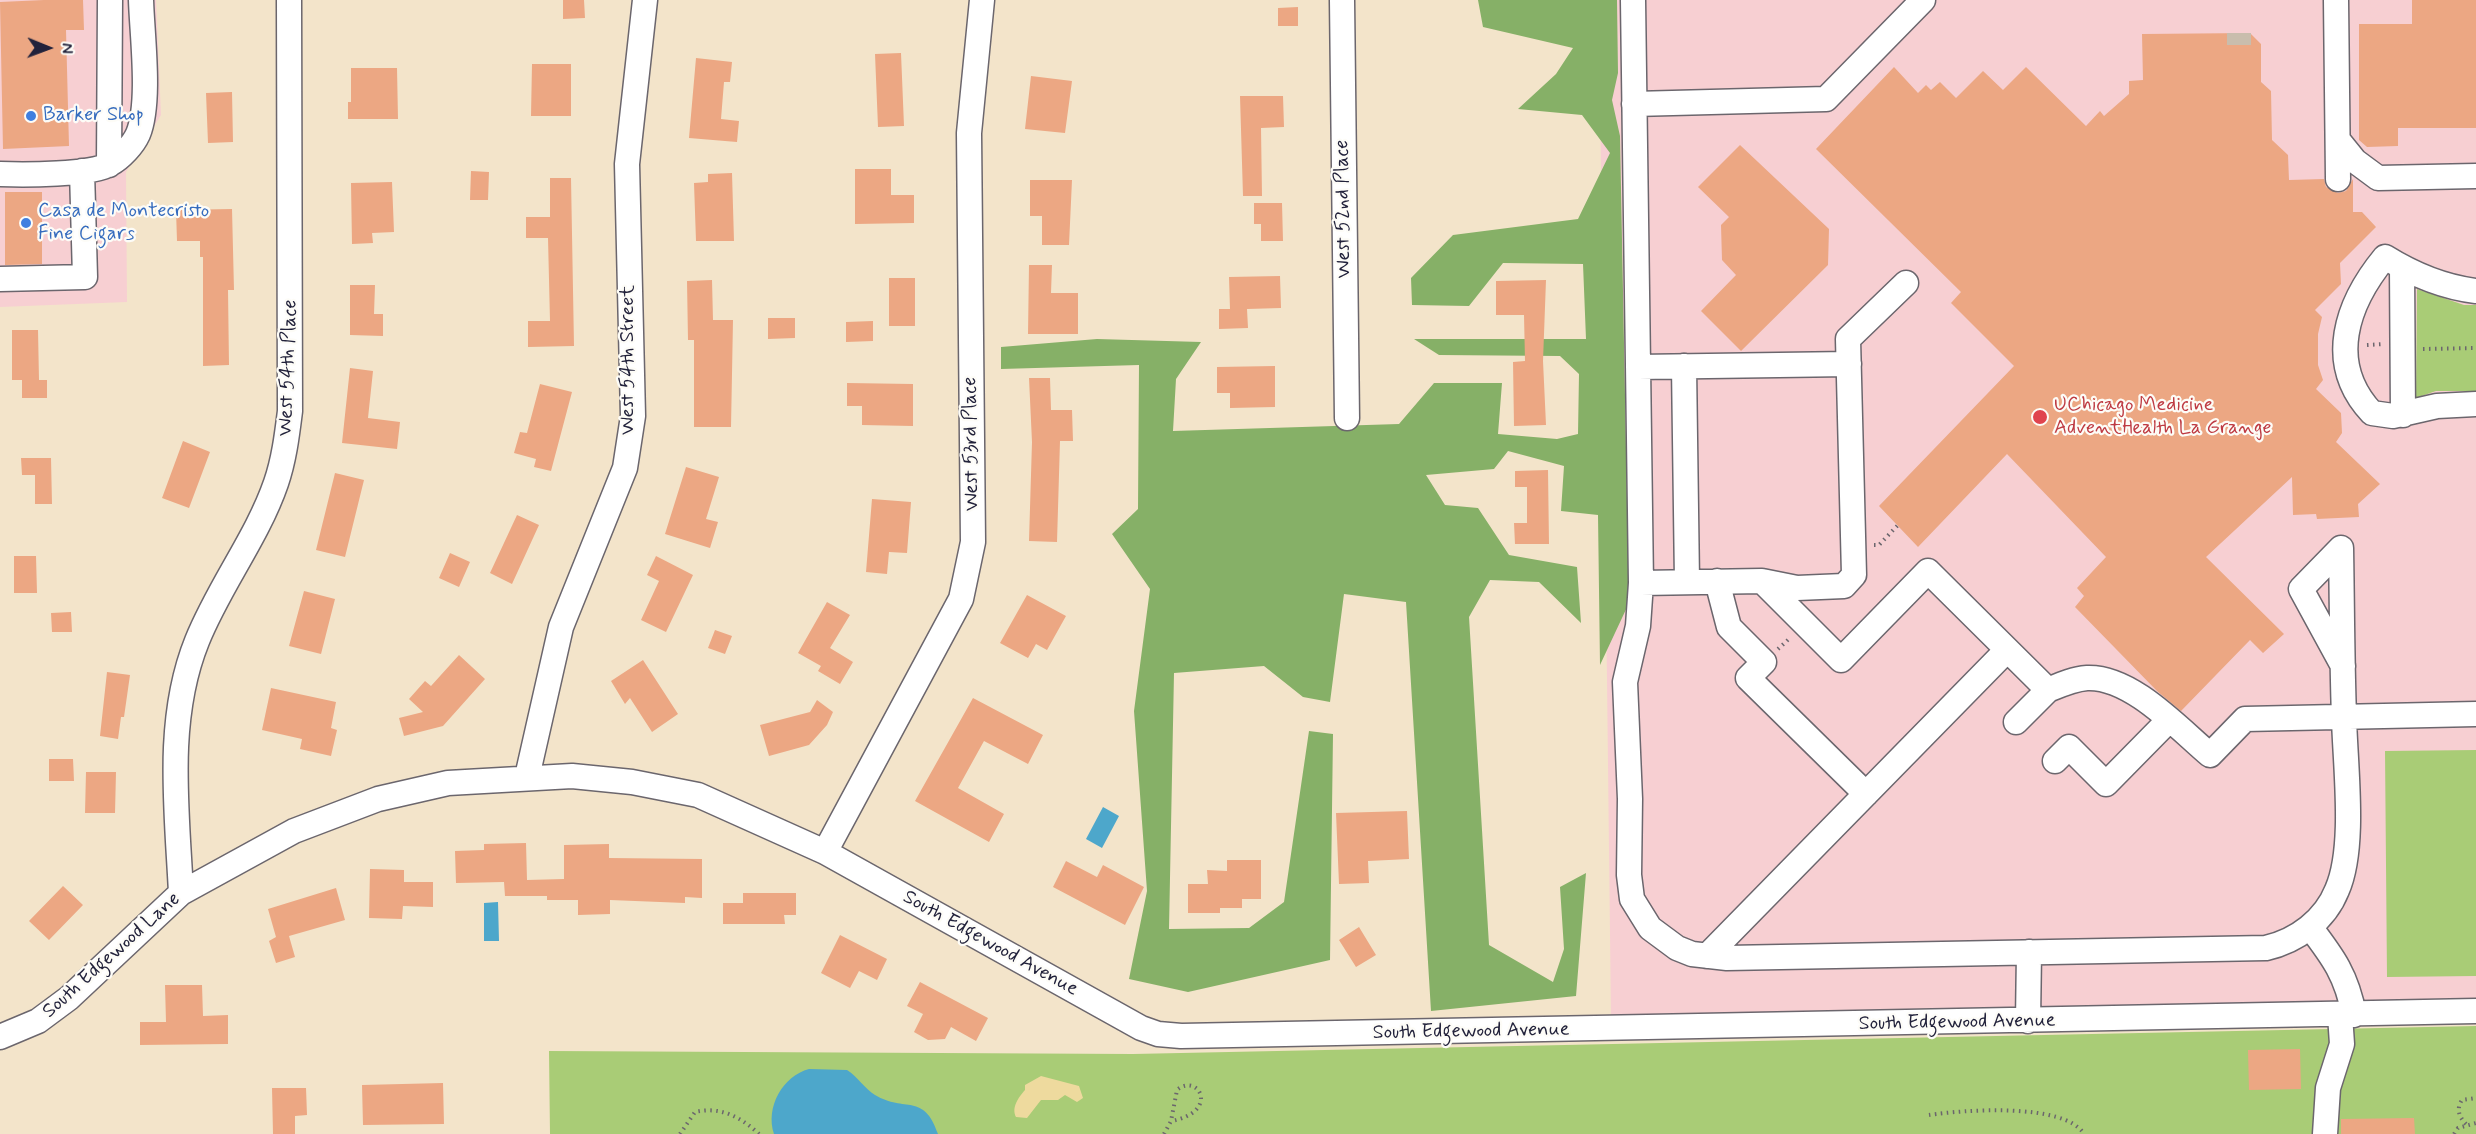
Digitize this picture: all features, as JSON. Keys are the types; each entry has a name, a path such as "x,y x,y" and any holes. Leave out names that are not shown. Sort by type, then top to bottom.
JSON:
{"street":[{"path":"109,165 110,0"},
{"name":"West 54th Place","path":"181,892 175,764 183,682 197,641 260,520 276,482 289,423 292,224 289,0"},
{"name":"West 54th Street","path":"527,777 561,627 626,468 633,417 627,164 645,0"},
{"name":"West 53rd Place","path":"825,852 961,599 973,542 969,133 982,0"},
{"name":"West 52nd Place","path":"1342,0 1347,418"},
{"path":"1633,0 1641,583 1638,626 1625,682 1630,799 1629,875 1632,899 1650,928 1677,948 1707,956 1727,958 2266,948 2281,944 2310,927 2337,890 2346,859 2343,666"},
{"path":"1634,104 1826,99 1923,0"},
{"path":"2336,0 2338,179"},
{"path":"0,174 82,171 109,165 127,151 138,135 144,108 141,12 110,25"},
{"path":"2338,140 2355,161 2378,178 2476,176"},
{"path":"0,279 85,277 82,171"},
{"path":"2476,291 2452,288 2415,275 2385,257 2360,290 2346,326 2349,371 2364,404 2372,413 2381,416 2403,415 2437,406 2476,404"},
{"path":"2402,268 2403,415"},
{"path":"1641,583 1762,581 1797,588 1844,586 1854,575 1848,339 1906,283"},
{"path":"1638,367 1849,364"},
{"path":"1684,366 1687,582"},
{"path":"1762,581 1841,660 1928,571 2048,690"},
{"path":"1717,581 1730,627 1764,662 1748,678 1866,794"},
{"path":"1707,956 2007,650"},
{"path":"2016,722 2048,690 2066,682 2088,678 2120,684 2169,720 2210,755 2245,719 2344,715 2476,714"},
{"path":"2055,761 2069,747 2106,784 2169,720"},
{"name":"South Edgewood Avenue","path":"527,777 572,776 632,782 698,795 825,852 1141,1028 1158,1034 1181,1036 1412,1033 2476,1011"},
{"name":"South Edgewood Lane","path":"0,1037 38,1021 69,998 181,892 294,831 378,799 448,783 527,777"},
{"path":"2310,927 2342,972 2347,1015 2342,1044 2328,1088 2325,1134"},
{"path":"2028,1021 2029,952"}],"path":[{"path":"2402,350 2476,348"},
{"path":"1854,546 1879,545 1898,525"},
{"path":"1764,662 1805,624"},
{"path":"1164,1134 1171,1121 1177,1090 1183,1085 1191,1085 1198,1089 1200,1107 1194,1115 1171,1121"},
{"path":"2466,1124 2459,1113 2458,1105 2462,1100 2476,1098"},
{"path":"1929,1115 1987,1109 2041,1115 2064,1119 2084,1134"},
{"path":"680,1134 695,1112 705,1110 727,1113 759,1134"},
{"path":"2454,1134 2458,1128 2466,1124 2476,1123"}],"shaded area":[{"path":"0,0 156,0 161,115 126,172 127,302 0,307"},
{"name":"UChicago Medicine AdventHealth La Grange","path":"1599,0 2476,0 2476,999 1611,1018"}],"green space":[{"path":"1478,0 1617,0 1618,73 1612,100 1620,136 1629,603 1600,665 1598,515 1561,511 1564,466 1508,451 1494,469 1426,475 1445,505 1478,508 1509,555 1577,567 1581,623 1539,582 1490,580 1469,617 1489,945 1553,982 1564,949 1560,887 1586,873 1576,996 1431,1011 1406,602 1344,594 1330,702 1303,697 1264,666 1174,673 1169,929 1249,928 1284,902 1309,731 1333,734 1330,960 1188,992 1129,979 1147,891 1134,711 1150,589 1112,534 1138,509 1139,365 1001,369 1001,347 1097,339 1201,342 1176,379 1173,431 1399,424 1434,383 1502,383 1498,434 1557,439 1578,434 1579,374 1560,356 1439,355 1414,339 1586,339 1583,264 1503,263 1469,306 1412,305 1411,278 1453,235 1578,219 1610,153 1582,115 1518,109 1556,74 1573,48 1483,27"},
{"path":"2417,289 2464,305 2476,305 2476,391 2436,391 2416,398"},
{"path":"2476,750 2476,976 2387,977 2385,751"},
{"path":"2476,1026 2476,1134 550,1134 549,1051 1133,1054"}],"sand":[{"path":"1041,1076 1079,1086 1083,1098 1077,1102 1065,1095 1058,1100 1041,1100 1027,1118 1016,1117 1015,1106 1025,1090 1025,1085"}],"water":[{"path":"1103,807 1119,816 1102,848 1086,839"},
{"path":"498,902 499,941 484,941 484,903"},
{"path":"809,1069 847,1070 875,1095 896,1103 920,1108 933,1121 938,1134 774,1134 772,1113 778,1094 791,1078"}],"building":[{"path":"83,0 84,30 66,30 69,146 3,149 0,2"},
{"path":"563,0 584,0 585,18 563,19"},
{"path":"2412,0 2476,0 2476,128 2398,128 2398,146 2367,147 2359,140 2359,24 2412,24"},
{"path":"1298,7 1298,26 1278,26 1278,8"},
{"path":"2250,33 2261,44 2261,82 2271,91 2272,140 2288,155 2289,180 2324,179 2326,187 2338,193 2346,191 2353,179 2353,212 2362,212 2376,227 2340,263 2341,284 2315,310 2322,317 2318,334 2318,365 2323,380 2316,389 2341,413 2342,433 2336,442 2380,484 2358,504 2359,517 2317,519 2316,514 2293,515 2292,477 2206,557 2284,634 2263,653 2250,640 2181,711 2157,691 2075,607 2084,596 2077,588 2106,557 2007,454 1918,547 1879,506 2014,366 1951,303 1961,292 1816,149 1894,67 1918,93 1926,85 1931,90 1940,82 1956,98 1983,71 2003,90 2026,67 2086,126 2100,111 2104,116 2129,94 2129,81 2143,80 2142,34"},
{"path":"901,53 904,126 878,127 875,54"},
{"path":"696,58 732,62 730,82 724,82 721,119 739,121 737,142 689,138"},
{"path":"532,64 571,64 571,116 531,116"},
{"path":"351,68 397,68 398,119 348,119 348,102 351,102"},
{"path":"1031,76 1072,81 1065,133 1025,129"},
{"path":"232,92 233,142 208,143 206,93"},
{"path":"1240,96 1283,96 1284,127 1261,128 1262,196 1243,196"},
{"path":"1740,145 1829,229 1828,265 1741,351 1701,311 1736,275 1722,260 1721,225 1729,217 1698,187"},
{"path":"855,169 891,169 891,195 914,195 914,223 855,224"},
{"path":"471,171 489,172 488,200 470,200"},
{"path":"732,173 734,241 696,241 694,183 708,182 708,174"},
{"path":"550,178 571,178 574,346 528,347 528,321 550,321 548,238 526,238 526,217 550,217"},
{"path":"1030,180 1072,180 1069,245 1042,245 1042,216 1030,216"},
{"path":"392,182 394,232 372,233 373,243 352,244 351,183"},
{"path":"5,192 42,192 42,264 5,265"},
{"path":"1254,203 1282,203 1283,241 1261,241 1261,224 1254,224"},
{"path":"232,209 234,290 228,290 229,365 203,366 203,257 200,257 200,241 177,241 176,210"},
{"path":"1029,265 1052,265 1051,293 1078,293 1078,334 1028,334"},
{"path":"1280,276 1281,308 1247,309 1248,328 1219,329 1219,309 1230,309 1229,277"},
{"path":"889,278 915,278 915,326 889,326"},
{"path":"712,280 713,320 733,320 731,427 694,427 694,340 688,340 687,281"},
{"path":"1546,280 1543,361 1546,425 1514,426 1513,362 1525,361 1524,315 1496,315 1496,281"},
{"path":"350,285 375,285 374,314 383,314 383,336 350,335"},
{"path":"768,318 795,318 795,338 768,339"},
{"path":"873,321 873,341 846,342 846,322"},
{"path":"12,330 38,330 39,380 47,380 47,398 22,398 22,380 12,380"},
{"path":"1275,366 1275,407 1230,408 1230,393 1217,393 1217,367"},
{"path":"350,368 373,371 368,418 400,422 397,449 342,443"},
{"path":"1029,378 1050,378 1051,410 1072,410 1073,441 1060,441 1057,542 1029,541 1032,442"},
{"path":"847,383 913,384 913,426 862,425 862,406 847,406"},
{"path":"540,384 572,392 551,471 534,467 536,459 514,453 520,432 527,433"},
{"path":"183,441 210,452 189,508 162,498"},
{"path":"21,458 51,458 52,504 35,504 35,475 22,475"},
{"path":"686,467 719,477 706,519 718,522 710,548 665,534"},
{"path":"1548,470 1549,544 1515,544 1514,523 1527,523 1527,487 1515,487 1515,471"},
{"path":"335,473 364,480 345,557 316,550"},
{"path":"872,499 911,502 907,553 889,552 887,574 866,572"},
{"path":"517,515 539,525 512,584 490,573"},
{"path":"450,553 470,562 459,587 439,578"},
{"path":"14,556 36,556 37,593 14,593"},
{"path":"656,556 693,575 666,632 641,620 659,581 647,575"},
{"path":"304,591 335,599 321,654 289,646"},
{"path":"1027,595 1066,616 1047,650 1036,644 1028,658 1000,643"},
{"path":"827,602 850,615 830,648 853,662 840,684 818,671 821,666 798,653"},
{"path":"71,612 72,632 52,632 51,613"},
{"path":"715,630 732,636 725,654 708,648"},
{"path":"459,655 485,679 443,726 404,736 399,718 423,712 409,699 425,681 431,686"},
{"path":"643,660 678,714 652,732 630,698 625,704 611,681"},
{"path":"107,672 130,675 124,717 121,717 118,739 100,736"},
{"path":"271,688 336,702 331,728 337,730 331,756 300,749 302,739 262,730"},
{"path":"973,698 1043,735 1028,764 984,741 958,788 1004,814 989,842 915,801"},
{"path":"817,700 833,712 827,725 809,745 769,756 760,725 810,712"},
{"path":"49,759 73,759 74,781 49,781"},
{"path":"86,772 116,772 115,813 85,813"},
{"path":"1407,811 1409,859 1368,861 1369,883 1339,884 1336,813"},
{"path":"526,843 527,880 564,879 564,845 609,844 609,858 702,859 702,898 685,897 685,903 610,900 610,914 578,915 578,900 547,900 547,896 505,896 504,882 456,883 455,851 484,850 484,844"},
{"path":"1227,860 1261,860 1261,899 1242,899 1242,908 1220,908 1220,913 1188,913 1188,884 1208,884 1207,870 1227,871"},
{"path":"1066,861 1097,877 1103,865 1144,887 1125,925 1053,887"},
{"path":"370,869 404,870 404,882 433,882 433,907 403,906 402,919 369,918"},
{"path":"63,886 83,905 49,940 29,921"},
{"path":"336,888 345,920 289,936 295,957 276,963 269,941 276,937 268,909"},
{"path":"743,893 796,893 796,915 784,915 785,924 723,924 723,903 743,903"},
{"path":"1359,927 1376,955 1356,967 1339,940"},
{"path":"840,935 887,959 877,980 859,971 850,988 821,973"},
{"path":"920,982 988,1018 976,1041 951,1027 945,1039 928,1040 914,1032 923,1014 907,1006"},
{"path":"165,985 202,985 203,1016 228,1015 228,1044 140,1045 140,1022 166,1022"},
{"path":"2300,1049 2301,1089 2249,1090 2248,1050"},
{"path":"443,1083 444,1124 363,1125 362,1085"},
{"path":"272,1088 306,1088 307,1115 295,1116 295,1134 273,1134"},
{"path":"2414,1118 2415,1134 2341,1134 2341,1119"}],"tunnel":[{"path":"2239,33 2239,45"}],"place":[{"name":"Barker Shop","path":"31,116"},
{"name":"Casa de Montecristo Fine Cigars","path":"26,223"},
{"name":"UChicago Medicine AdventHealth La Grange","path":"2040,417"}]}
